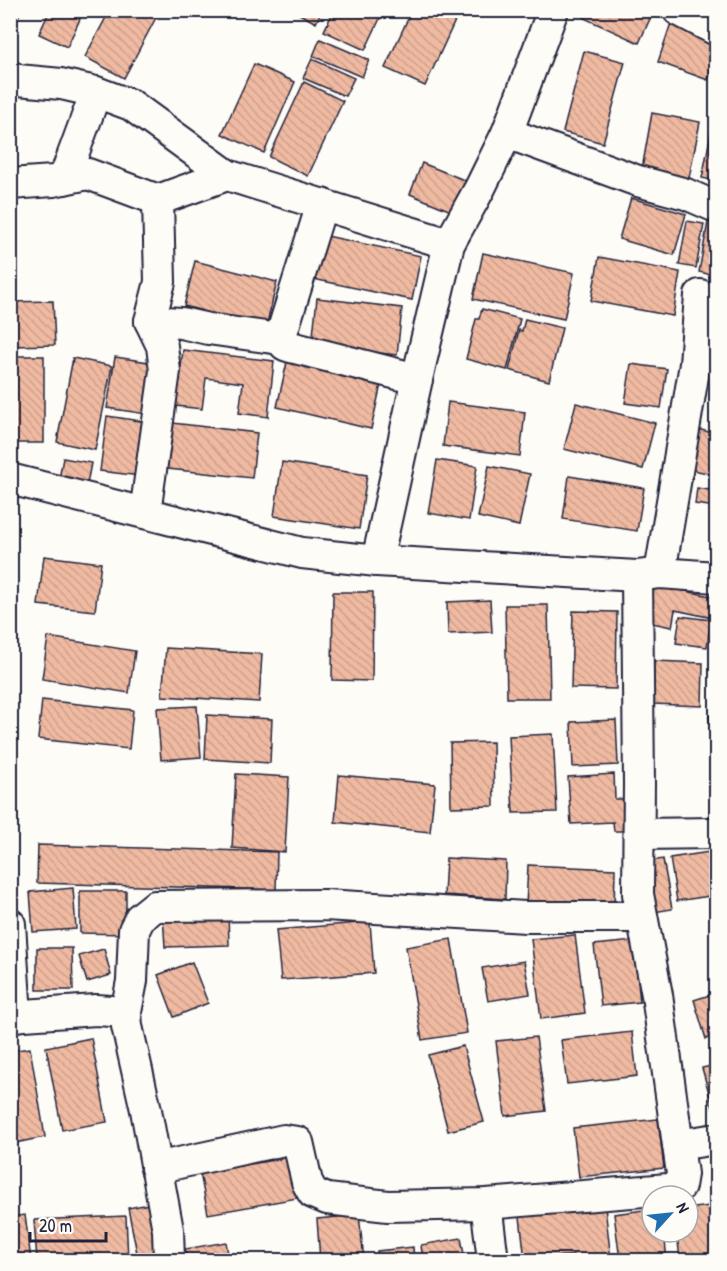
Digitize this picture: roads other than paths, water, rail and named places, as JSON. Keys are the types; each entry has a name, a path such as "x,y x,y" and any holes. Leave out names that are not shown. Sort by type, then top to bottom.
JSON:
{"street":[{"path":"678,10 717,30"},
{"path":"377,561 449,244 507,133 544,13"},
{"path":"10,76 18,80 62,84 96,92 131,105 227,175 449,244"},
{"path":"64,179 96,92"},
{"path":"507,133 638,181 686,194 717,207"},
{"path":"10,184 53,182 88,174 158,200 227,175"},
{"path":"145,513 165,371 162,346 150,321 160,282 158,200"},
{"path":"280,339 321,204"},
{"path":"156,1168 284,1140 298,1142 307,1182 313,1192 327,1199 388,1206 486,1204 668,1189 680,1186 682,1174 657,995 638,894 639,834 648,574 706,365 700,295"},
{"path":"150,321 181,323 280,339 285,345 291,347 417,379"},
{"path":"10,479 302,553 377,561 717,577"},
{"path":"639,834 717,833"},
{"path":"169,1260 168,1230 126,1012 132,981 134,930 140,918 155,906 326,904 526,917 642,917"},
{"path":"10,924 13,1016 96,1010 126,1012"},
{"path":"678,1145 717,1139"},
{"path":"486,1204 493,1260"}]}
